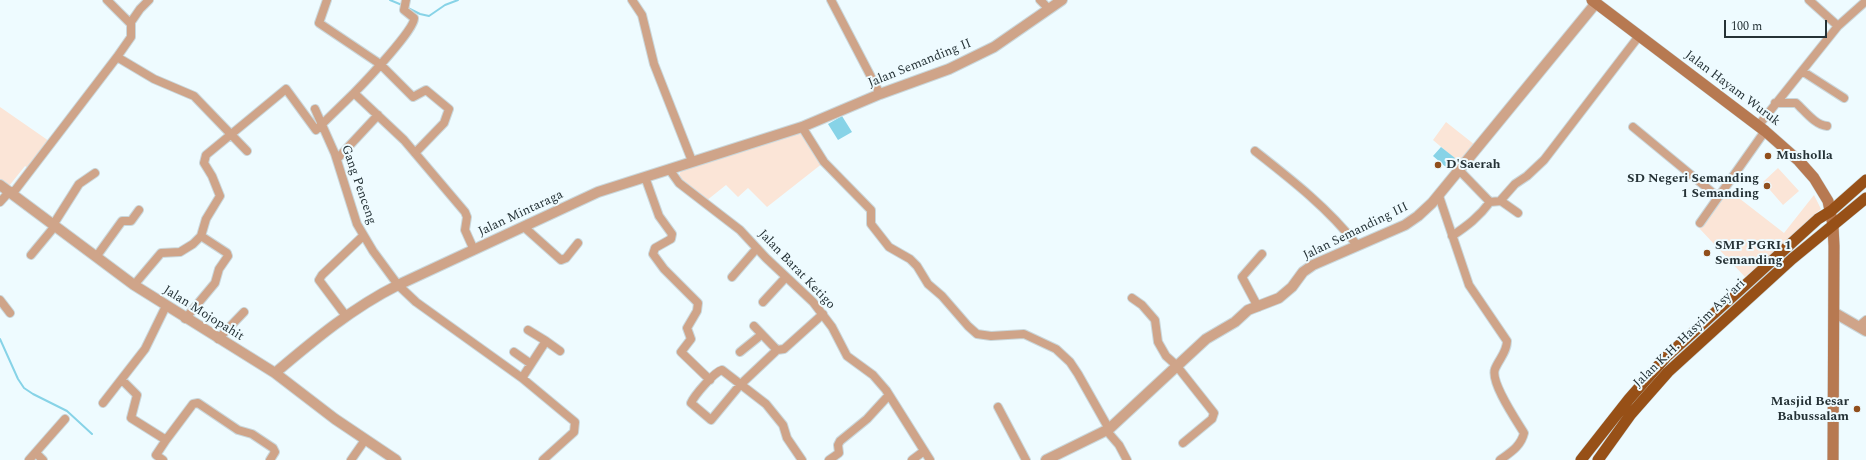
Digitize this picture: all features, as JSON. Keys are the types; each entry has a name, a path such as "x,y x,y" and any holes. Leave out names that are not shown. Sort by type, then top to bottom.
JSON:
{"highway":[{"path":"1832,218 1866,180"},
{"path":"1832,218 1866,198"},
{"name":"Jalan K.H. Hasyim Asy'ari","path":"1581,460 1637,389 1666,357 1818,219 1832,218"},
{"name":"Jalan K.H. Hasyim Asy'ari","path":"1598,460 1631,414 1668,372 1792,259 1832,218"}],"main road":[{"name":"Jalan Hayam Wuruk","path":"1594,2 1761,128 1799,161 1814,178 1828,200 1832,218"},
{"path":"1832,218 1835,313 1833,460"}],"street":[{"path":"107,0 130,23"},
{"path":"0,202 11,192 117,56 130,37 130,23 140,9 150,0"},
{"path":"327,0 319,23 380,64 413,98 426,90 449,109 444,123 415,153"},
{"path":"632,0 642,15 654,64 692,161"},
{"path":"831,0 880,94"},
{"path":"1040,0 1048,9"},
{"name":"Jalan Semanding II","path":"802,127 880,94 921,80 977,56 1009,38 1062,0"},
{"path":"1809,0 1838,26"},
{"path":"1700,223 1718,197 1775,103 1838,26 1866,1"},
{"name":"Jalan Semanding III","path":"1046,460 1108,429 1206,339 1235,322 1248,310 1279,298 1292,287 1303,272 1313,265 1405,225 1418,216 1439,196 1460,171 1594,2"},
{"path":"134,285 161,253 180,252 194,244 201,236 206,219 220,196 212,176 204,163 204,158 286,89 316,130 354,94 397,46 415,22 414,18 404,11 405,3"},
{"path":"1500,201 1515,184 1527,176 1544,160 1639,36"},
{"path":"117,56 154,79 194,96 247,151"},
{"path":"1802,71 1844,98"},
{"path":"354,94 378,115 415,153 465,212 467,217 465,230 474,250"},
{"path":"1775,103 1796,103 1815,120 1822,125 1827,126"},
{"name":"Gang Penceng","path":"314,109 337,159 354,220 363,236 398,285 416,302 522,378 575,422 574,432 543,460"},
{"path":"337,159 378,115"},
{"path":"802,127 824,162 871,210 871,224 874,230 889,247 910,259 917,266 928,284 942,296 968,326 981,335 1024,334 1056,349 1070,362 1127,460"},
{"name":"Jalan Mintaraga","path":"275,373 346,316 374,297 398,285 598,192 692,161 741,148 802,127"},
{"path":"1633,127 1718,197"},
{"path":"1255,151 1322,205 1357,245"},
{"name":"Jalan Barat Ketigo","path":"670,169 679,183 734,224 823,314 832,327 847,356 875,377 889,395 930,460"},
{"path":"1460,171 1490,202"},
{"path":"31,255 54,226 79,184 96,173"},
{"path":"645,177 659,216 672,236 670,240 655,248 653,254 664,269 698,303 697,311 687,328 691,339 681,352 710,380"},
{"name":"Jalan Mojopahit","path":"0,185 134,285 218,339 275,373 364,440 396,460"},
{"path":"1439,196 1469,285 1507,341 1507,346 1494,374 1502,395 1524,433 1522,441 1518,446 1500,460"},
{"path":"1452,236 1471,223 1490,202 1500,201 1518,213"},
{"path":"96,258 122,221 130,221 139,210"},
{"path":"524,227 562,260 566,258 578,243"},
{"path":"185,318 215,283 219,269 228,256 227,253 201,236"},
{"path":"346,316 319,280 321,276 363,236"},
{"path":"732,277 757,248"},
{"path":"1258,307 1242,277 1262,254"},
{"path":"763,302 786,277"},
{"path":"1132,298 1155,320 1158,342 1166,356 1176,366 1214,413 1212,419 1183,443"},
{"path":"0,300 10,313"},
{"path":"103,402 122,380 148,345 166,306"},
{"path":"218,339 244,312"},
{"path":"1835,313 1864,326"},
{"path":"802,460 787,438 783,425 766,404 740,385 722,370 710,380 691,403 711,420 740,385 777,350 787,348 823,314"},
{"path":"754,326 777,350"},
{"path":"528,330 560,351"},
{"path":"740,352 761,335"},
{"path":"522,378 546,341"},
{"path":"514,352 531,364"},
{"path":"122,380 137,395 131,418 166,440"},
{"path":"829,460 838,452 838,445 840,441 867,419 889,395"},
{"path":"157,458 166,440 193,404 198,403 238,430 252,434 273,448 275,452 270,460"},
{"path":"998,407 1026,460"},
{"path":"29,460 65,419"},
{"path":"351,460 364,440"},
{"path":"912,460 924,451"},
{"path":"36,453 43,460"}],"shaded area":[{"path":"0,107 49,141 28,168 25,166 9,186 0,180"},
{"path":"1446,122 1475,145 1460,163 1433,140"},
{"path":"801,130 823,163 767,207 748,188 738,197 726,185 706,201 683,185 679,176 681,170"},
{"path":"1778,168 1799,191 1783,205 1763,182"},
{"path":"1726,188 1784,233 1814,195 1821,209 1745,277 1699,228"}],"water":[{"path":"842,116 852,132 838,140 828,124"},
{"path":"1441,147 1455,158 1447,168 1433,156"}],"waterway":[{"path":"390,0 402,5"},
{"path":"406,7 420,14 429,16 445,5 458,0"},
{"path":"0,339 18,379 24,388 67,411 92,434"}],"place":[{"name":"Musholla","path":"1768,156"},
{"name":"D'Saerah","path":"1438,165"},
{"name":"SD Negeri Semanding 1 Semanding","path":"1767,186"},
{"name":"SMP PGRI 1 Semanding","path":"1707,253"},
{"name":"Masjid Besar Babussalam","path":"1857,409"}]}
